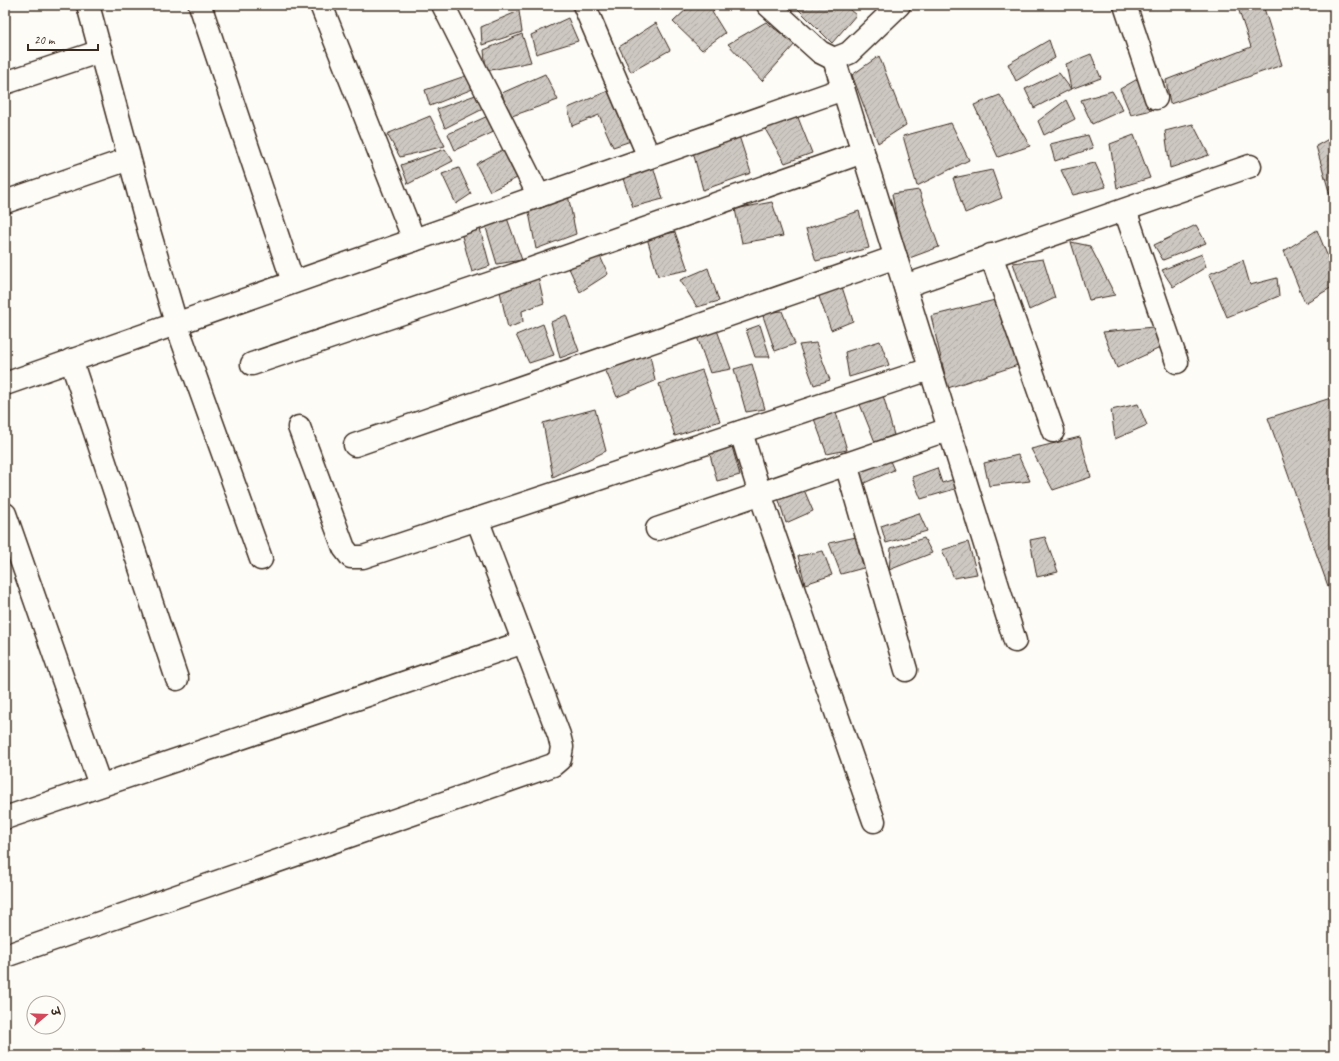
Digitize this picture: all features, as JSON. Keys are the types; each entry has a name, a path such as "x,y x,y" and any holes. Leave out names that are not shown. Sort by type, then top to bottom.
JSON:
{"street":[{"path":"88,5 176,323 261,559"},
{"path":"200,5 293,282"},
{"path":"321,5 414,240"},
{"path":"443,5 538,196"},
{"path":"584,5 649,157"},
{"path":"768,5 820,52 834,59 1015,641"},
{"path":"834,59 849,53 899,5"},
{"path":"1125,5 1156,98"},
{"path":"5,83 101,51"},
{"path":"5,384 843,89"},
{"path":"252,364 493,283 863,152"},
{"path":"5,202 130,159"},
{"path":"905,286 1250,166"},
{"path":"1124,210 1177,362"},
{"path":"991,255 1053,431"},
{"path":"355,445 896,258"},
{"path":"71,360 177,680"},
{"path":"299,427 344,548 351,557 363,557 930,369"},
{"path":"657,529 949,429"},
{"path":"741,432 760,494 874,821"},
{"path":"846,464 906,670"},
{"path":"5,514 100,785"},
{"path":"5,956 553,765 560,759 562,747 559,735 477,519"},
{"path":"5,818 524,642"}],"building":[{"path":"691,5 718,5 712,12 725,33 702,50 673,22"},
{"path":"794,5 844,5 856,15 832,43"},
{"path":"1237,5 1263,5 1282,65 1170,104 1166,80 1251,47"},
{"path":"519,11 522,32 482,45 481,27"},
{"path":"568,18 578,41 536,54 531,35"},
{"path":"766,22 795,44 762,81 728,44"},
{"path":"656,23 670,50 631,72 619,47"},
{"path":"522,34 531,62 486,71 484,50"},
{"path":"1049,40 1055,58 1016,81 1008,64"},
{"path":"1091,54 1101,78 1071,89 1066,64"},
{"path":"879,56 906,125 878,143 852,75"},
{"path":"1059,73 1071,89 1034,108 1025,89"},
{"path":"545,74 558,100 509,117 502,93"},
{"path":"468,75 475,88 430,106 425,90"},
{"path":"1141,77 1152,110 1131,115 1120,89"},
{"path":"608,91 631,141 613,147 599,115 572,126 568,108"},
{"path":"1112,91 1123,110 1092,124 1081,100"},
{"path":"481,93 487,107 445,128 437,109"},
{"path":"1000,95 1030,146 998,157 974,105"},
{"path":"1066,100 1075,119 1044,135 1038,121"},
{"path":"490,115 498,130 455,150 448,134"},
{"path":"797,115 812,153 785,163 765,129"},
{"path":"430,116 445,146 400,157 387,134"},
{"path":"951,123 969,160 917,186 903,136"},
{"path":"1193,124 1209,155 1170,168 1165,131"},
{"path":"1088,135 1093,148 1055,161 1050,144"},
{"path":"1134,135 1150,178 1117,188 1110,144"},
{"path":"739,136 751,173 703,190 693,152"},
{"path":"1334,136 1334,209 1316,146"},
{"path":"445,149 453,161 408,184 401,165"},
{"path":"504,149 517,178 490,191 476,164"},
{"path":"652,163 663,199 633,207 621,173"},
{"path":"1095,163 1106,187 1073,195 1061,170"},
{"path":"459,168 471,194 456,204 442,174"},
{"path":"992,170 1002,198 965,213 953,178"},
{"path":"919,190 939,247 904,260 892,194"},
{"path":"568,195 576,234 536,249 528,207"},
{"path":"772,202 783,236 742,243 735,209"},
{"path":"859,211 869,248 816,261 806,229"},
{"path":"507,218 522,260 497,264 484,221"},
{"path":"479,225 490,266 472,272 460,229"},
{"path":"1196,225 1206,243 1163,260 1154,245"},
{"path":"1317,230 1334,272 1334,286 1305,303 1284,251"},
{"path":"675,232 688,270 658,276 647,238"},
{"path":"1071,242 1090,246 1115,295 1089,300"},
{"path":"1202,254 1206,267 1173,287 1162,270"},
{"path":"600,256 608,274 580,292 567,264"},
{"path":"1043,259 1055,298 1029,310 1013,263"},
{"path":"1243,260 1250,285 1277,278 1279,296 1227,317 1209,274"},
{"path":"708,268 719,301 697,307 680,280"},
{"path":"538,276 544,303 522,311 523,322 508,328 499,287"},
{"path":"842,287 853,321 831,330 818,294"},
{"path":"999,299 1018,365 948,388 931,316"},
{"path":"782,311 795,344 775,351 762,313"},
{"path":"566,315 579,351 560,358 551,322"},
{"path":"543,324 554,355 529,363 516,335"},
{"path":"760,325 770,357 755,357 746,330"},
{"path":"1153,327 1160,348 1117,368 1103,332"},
{"path":"717,330 731,369 710,373 696,334"},
{"path":"880,341 889,365 849,377 845,352"},
{"path":"816,343 830,380 814,385 799,345"},
{"path":"650,354 655,381 617,397 605,369"},
{"path":"752,364 765,409 746,412 734,369"},
{"path":"702,370 720,421 675,436 659,384"},
{"path":"883,395 894,435 875,442 859,402"},
{"path":"1334,397 1334,603 1268,418"},
{"path":"1138,404 1147,425 1115,439 1111,410"},
{"path":"595,409 606,451 553,477 543,423"},
{"path":"835,409 847,450 827,454 813,416"},
{"path":"1080,437 1091,477 1053,490 1031,449"},
{"path":"731,443 740,475 717,481 709,451"},
{"path":"887,454 894,470 862,484 856,464"},
{"path":"1018,455 1030,481 989,486 984,463"},
{"path":"937,468 942,483 955,479 958,488 921,499 912,477"},
{"path":"802,485 813,511 786,523 777,494"},
{"path":"919,513 927,531 886,543 881,526"},
{"path":"856,537 867,567 841,574 829,543"},
{"path":"1045,537 1058,572 1037,577 1030,540"},
{"path":"924,538 932,553 889,570 891,548"},
{"path":"968,542 977,574 954,578 942,550"},
{"path":"823,551 832,575 805,584 798,556"}]}
